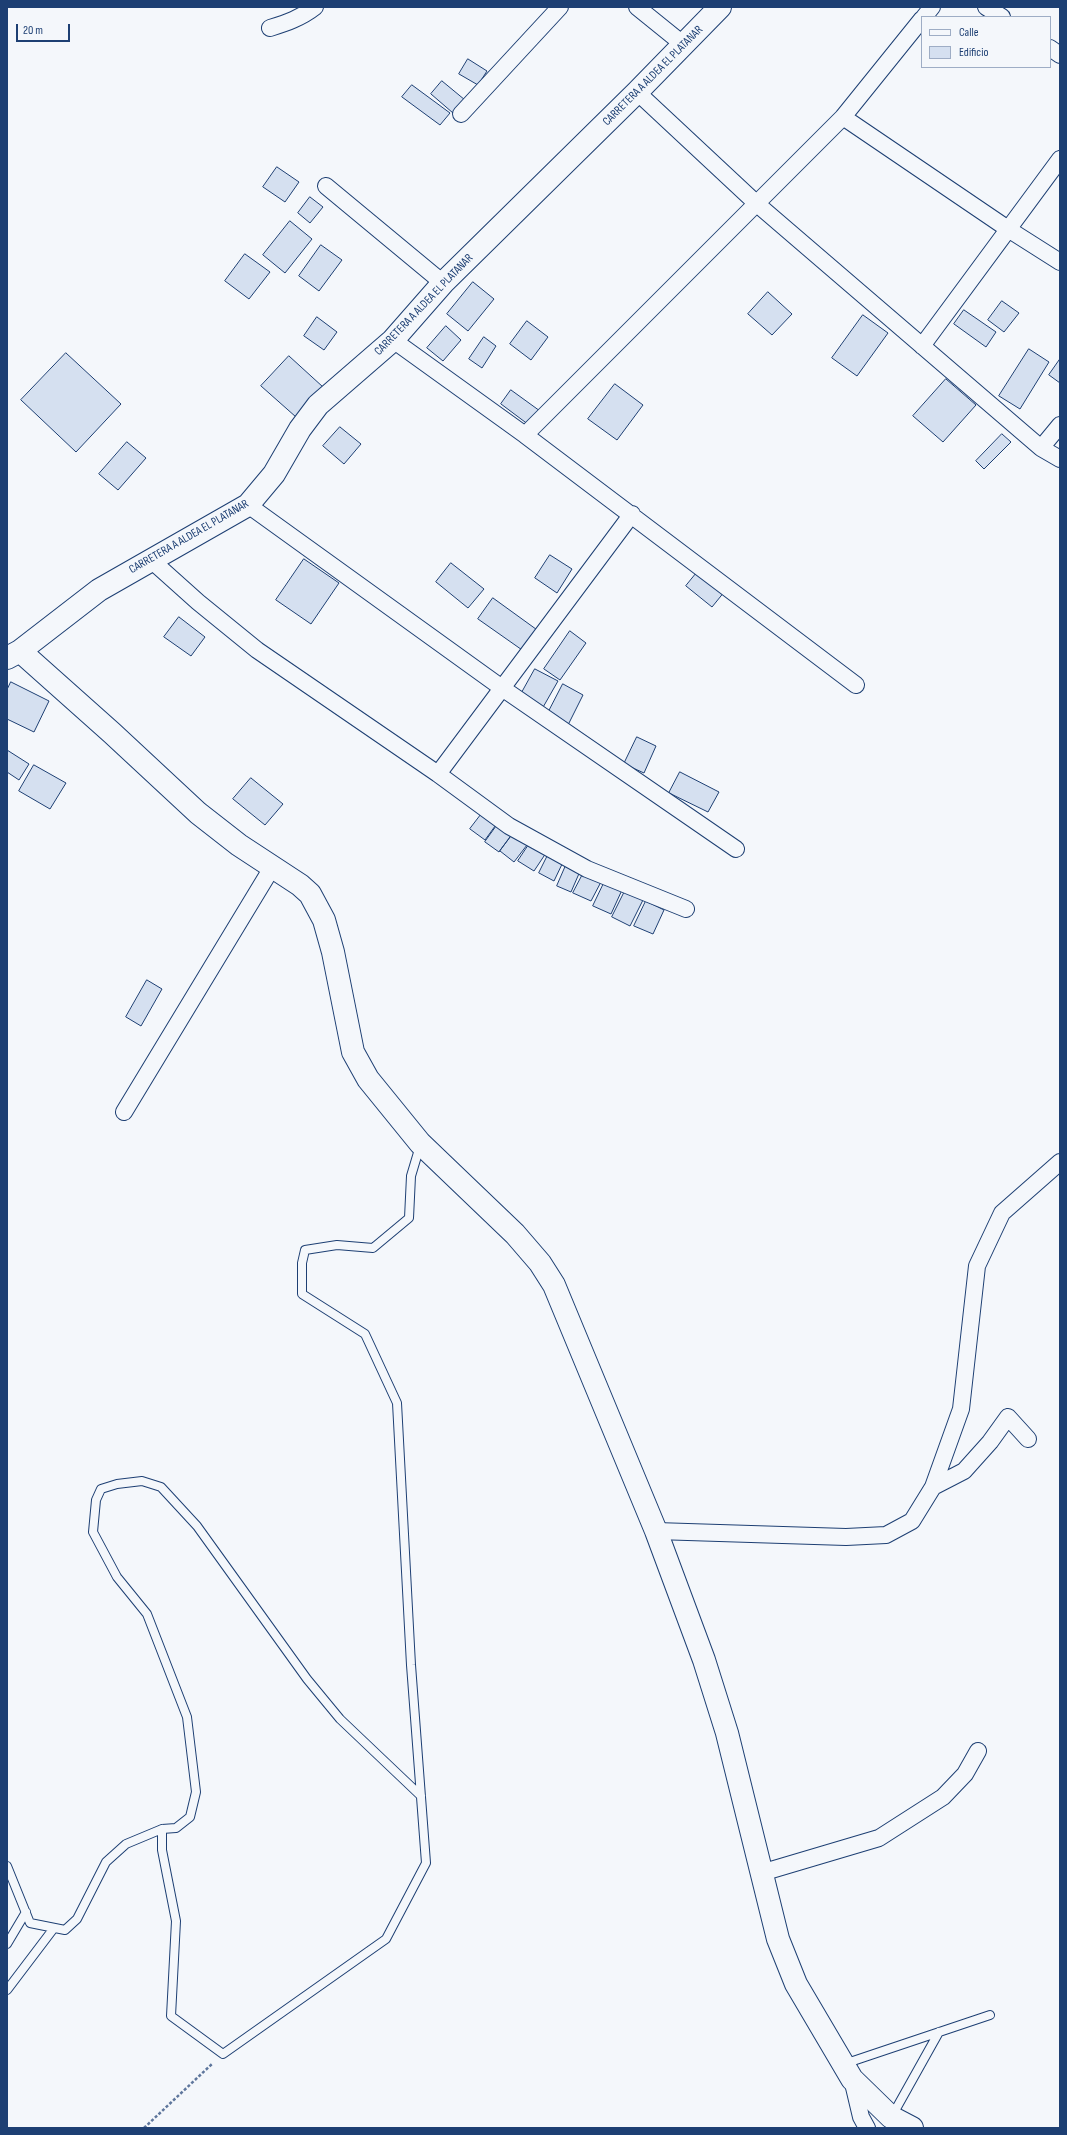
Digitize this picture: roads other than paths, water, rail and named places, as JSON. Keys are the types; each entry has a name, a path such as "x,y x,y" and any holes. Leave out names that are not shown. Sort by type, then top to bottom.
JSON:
{"street":[{"path":"270,28 286,24 306,14 315,7"},
{"path":"461,114 560,7"},
{"path":"637,7 684,45"},
{"name":"CARRETERA A ALDEA EL PLATANAR","path":"13,654 99,590 150,559 248,506 274,474 310,414 393,340 443,283 637,92 720,7"},
{"path":"925,16 932,7"},
{"path":"986,7 1000,16"},
{"path":"525,435 843,117 921,20"},
{"path":"1051,49 1060,55"},
{"path":"637,92 757,204 1041,448 1060,459"},
{"path":"843,117 1008,229 1060,262"},
{"path":"922,346 1060,159"},
{"path":"326,186 443,283"},
{"path":"393,340 632,514 856,685"},
{"path":"1041,448 1060,425"},
{"path":"248,506 502,688 736,849"},
{"path":"438,774 632,514"},
{"path":"150,559 198,602 257,650 438,774 509,826 546,848 587,869 686,909"},
{"path":"13,654 112,733 198,813 239,844 300,885 310,894 324,920 333,952 353,1052 368,1079 420,1143 516,1234 540,1263 554,1285 656,1531 699,1646 728,1733 778,1939 796,1984 848,2072 892,2117 912,2128"},
{"path":"124,1112 273,866"},
{"path":"656,1531 846,1537 886,1535 912,1520 933,1487 961,1409 977,1266 1002,1213 1060,1162"},
{"path":"933,1487 964,1471 990,1442 1008,1417 1028,1439"},
{"path":"761,1874 879,1838 943,1797 965,1774 978,1751"},
{"path":"848,2072 861,2118 867,2128"}],"lane":[{"path":"162,1829 162,1850 176,1921 171,2016 223,2054 386,1939 426,1863 411,1665 397,1403 365,1334 302,1294 302,1271 305,1250 337,1245 373,1248 409,1218 411,1176 420,1143"},
{"path":"7,1866 30,1923 65,1930 77,1919 106,1862 126,1844 162,1829 176,1828 190,1817 196,1792 187,1717 147,1614 117,1577 93,1532 96,1500 101,1489 124,1483 142,1481 161,1487 197,1526 316,1690 340,1719 421,1796"},
{"path":"7,1944 26,1912"},
{"path":"7,1990 54,1928"},
{"path":"848,2072 939,2032 990,2015"},
{"path":"892,2117 939,2032"}]}
